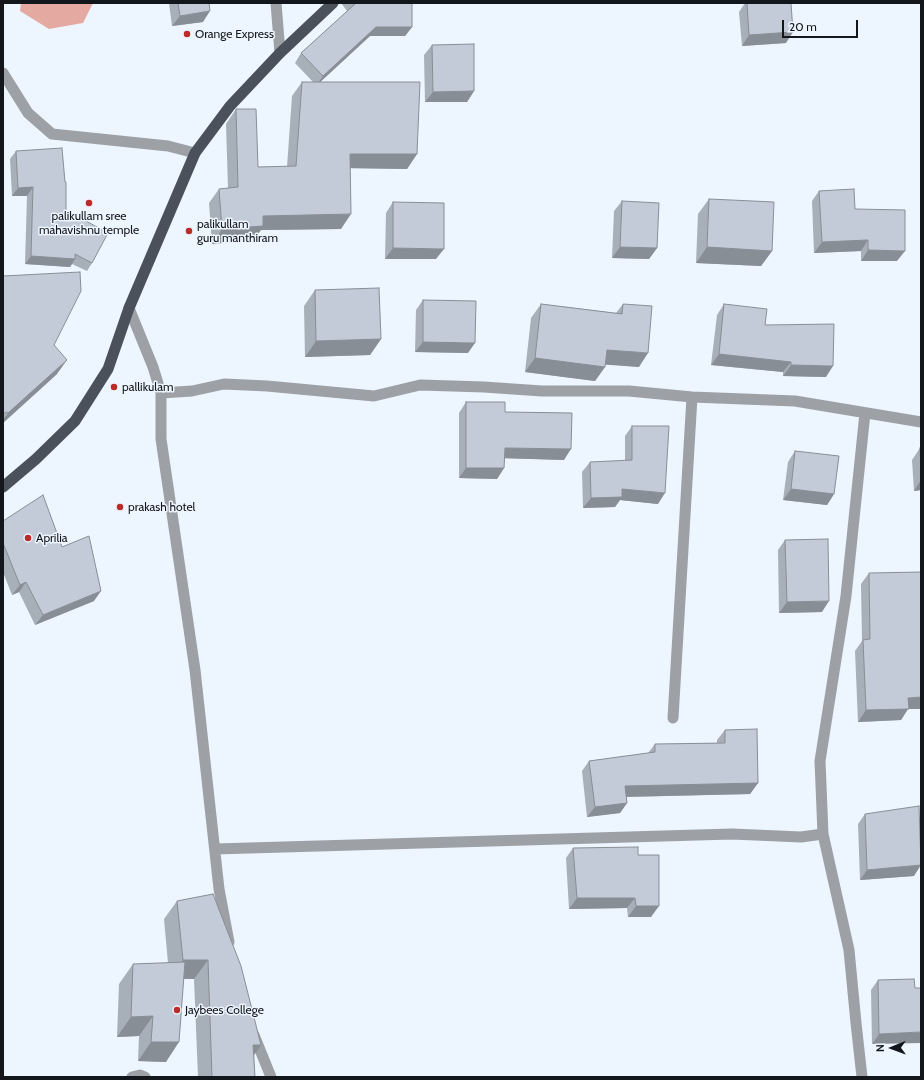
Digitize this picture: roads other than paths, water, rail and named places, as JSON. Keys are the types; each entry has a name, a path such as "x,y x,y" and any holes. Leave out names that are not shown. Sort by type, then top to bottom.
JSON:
{"highway":[{"path":"3,487 36,459 74,421 108,368 129,308 195,153 230,106 280,53 333,3"}],"street":[{"path":"276,3 280,53"},
{"path":"3,73 28,112 52,134 168,146 195,153"},
{"path":"129,308 153,367 161,393 161,439 195,670 219,889 231,955"},
{"path":"161,393 192,390 224,384 267,386 374,396 420,385 542,391 629,391 692,397 795,401 921,422"},
{"path":"673,718 692,397"},
{"path":"862,1077 849,950 823,834 820,761 846,596 865,413"},
{"path":"215,849 732,834 801,837 823,834"},
{"path":"251,1028 271,1077"},
{"path":"132,1077 140,1075 145,1077"}],"place":[{"name":"Orange Express","path":"187,34"},
{"name":"palikullam sree mahavishnu temple","path":"89,203"},
{"name":"palikullam guru manthiram","path":"189,231"},
{"name":"pallikulam","path":"114,387"},
{"name":"prakash hotel","path":"120,507"},
{"name":"Aprilia","path":"28,538"},
{"name":"Jaybees College","path":"177,1010"}]}
